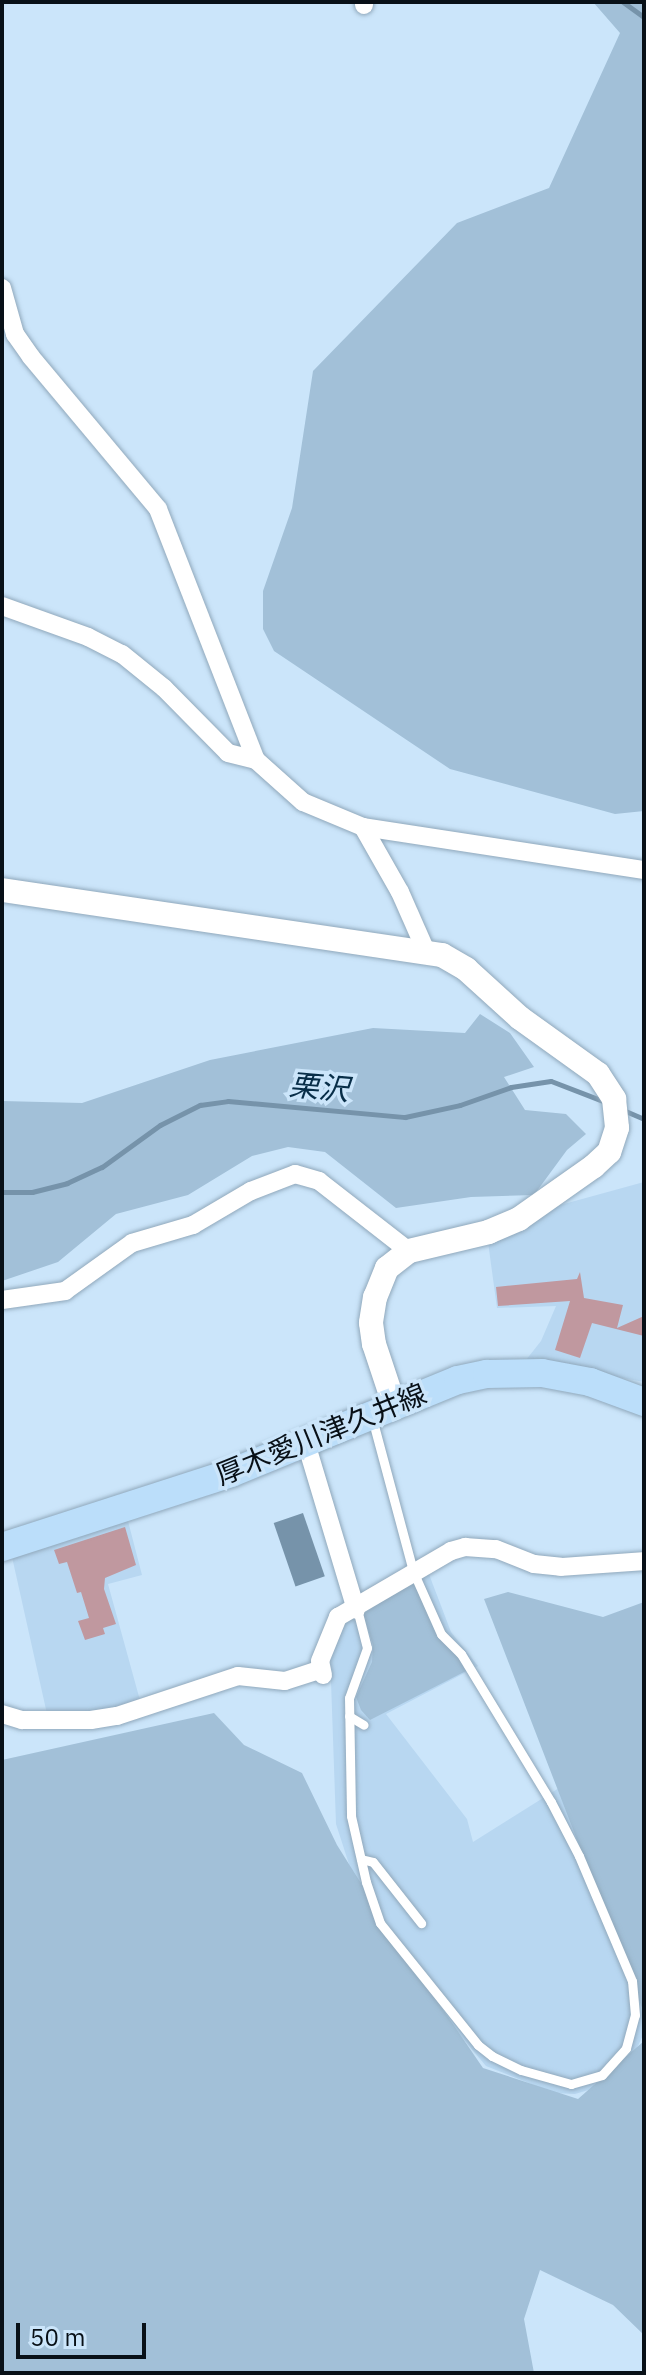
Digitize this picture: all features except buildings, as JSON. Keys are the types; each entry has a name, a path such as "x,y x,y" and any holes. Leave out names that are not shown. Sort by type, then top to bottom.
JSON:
{"main road":[{"name":"厚木愛川津久井線","path":"2,1547 154,1499 306,1443 458,1380 516,1372 579,1379 641,1397"}],"street":[{"path":"2,288 9,332 158,509 256,760 303,802 363,827 644,870"},
{"path":"2,606 88,637 122,654 164,688 228,753 256,760"},
{"path":"363,827 400,892 426,951"},
{"path":"2,890 426,951 454,960 520,1018 598,1074 616,1106 617,1128 604,1157 529,1214 489,1232 409,1251 387,1268 373,1310 374,1344 383,1409"},
{"path":"2,1300 65,1291 132,1243 193,1225 251,1191 295,1174 319,1181 409,1251"},
{"path":"306,1443 356,1609"},
{"path":"2,1714 22,1720 91,1720 173,1700 238,1676 285,1681 321,1672 320,1661 338,1617 356,1609 413,1571 465,1547 496,1549 534,1564 561,1567 644,1561"}],"lane":[{"path":"356,1609 367,1648 349,1698 351,1816 380,1923 484,2050 521,2070 571,2084 602,2075 617,2062 626,2048 635,2015 635,1997 626,1967 579,1856 551,1802 461,1654 441,1634 413,1571 383,1409"},
{"path":"349,1716 364,1725"},
{"path":"361,1859 373,1862 421,1923"}],"shaded area":[{"path":"593,2 644,2 644,811 615,814 450,769 274,651 263,629 263,591 292,508 313,371 457,223 549,188 620,33"},
{"path":"480,1014 510,1033 534,1067 504,1077 525,1110 566,1114 586,1134 567,1150 534,1195 471,1197 396,1208 325,1152 288,1147 252,1156 188,1195 116,1214 58,1262 2,1281 2,1101 82,1103 210,1060 373,1028 465,1033"},
{"path":"644,1182 644,1382 526,1360 541,1341 556,1306 497,1308 488,1242 553,1207"},
{"path":"303,1513 325,1576 296,1586 274,1523"},
{"path":"128,1521 142,1575 108,1584 141,1704 111,1713 47,1714 12,1557"},
{"path":"427,1569 451,1632 478,1666 386,1714 467,1819 473,1842 559,1788 644,1978 643,2035 632,2059 602,2086 575,2094 554,2093 486,2066 370,1929 336,1824 330,1653 340,1624"},
{"path":"409,1583 417,1585 468,1670 370,1720 361,1710 356,1697 372,1662 373,1645 363,1614"},
{"path":"508,1592 603,1617 644,1602 644,2013 484,1599"},
{"path":"214,1713 244,1745 302,1773 337,1845 411,1963 483,2068 578,2099 644,2041 644,2335 613,2305 540,2270 524,2319 534,2373 2,2373 2,1760"}],"waterway":[{"path":"623,2 644,17"},
{"name":"栗沢","path":"2,1192 32,1192 67,1183 102,1167 160,1125 200,1105 228,1101 405,1117 460,1105 511,1087 551,1081 603,1101"},
{"name":"栗沢","path":"623,1110 644,1119"}]}
